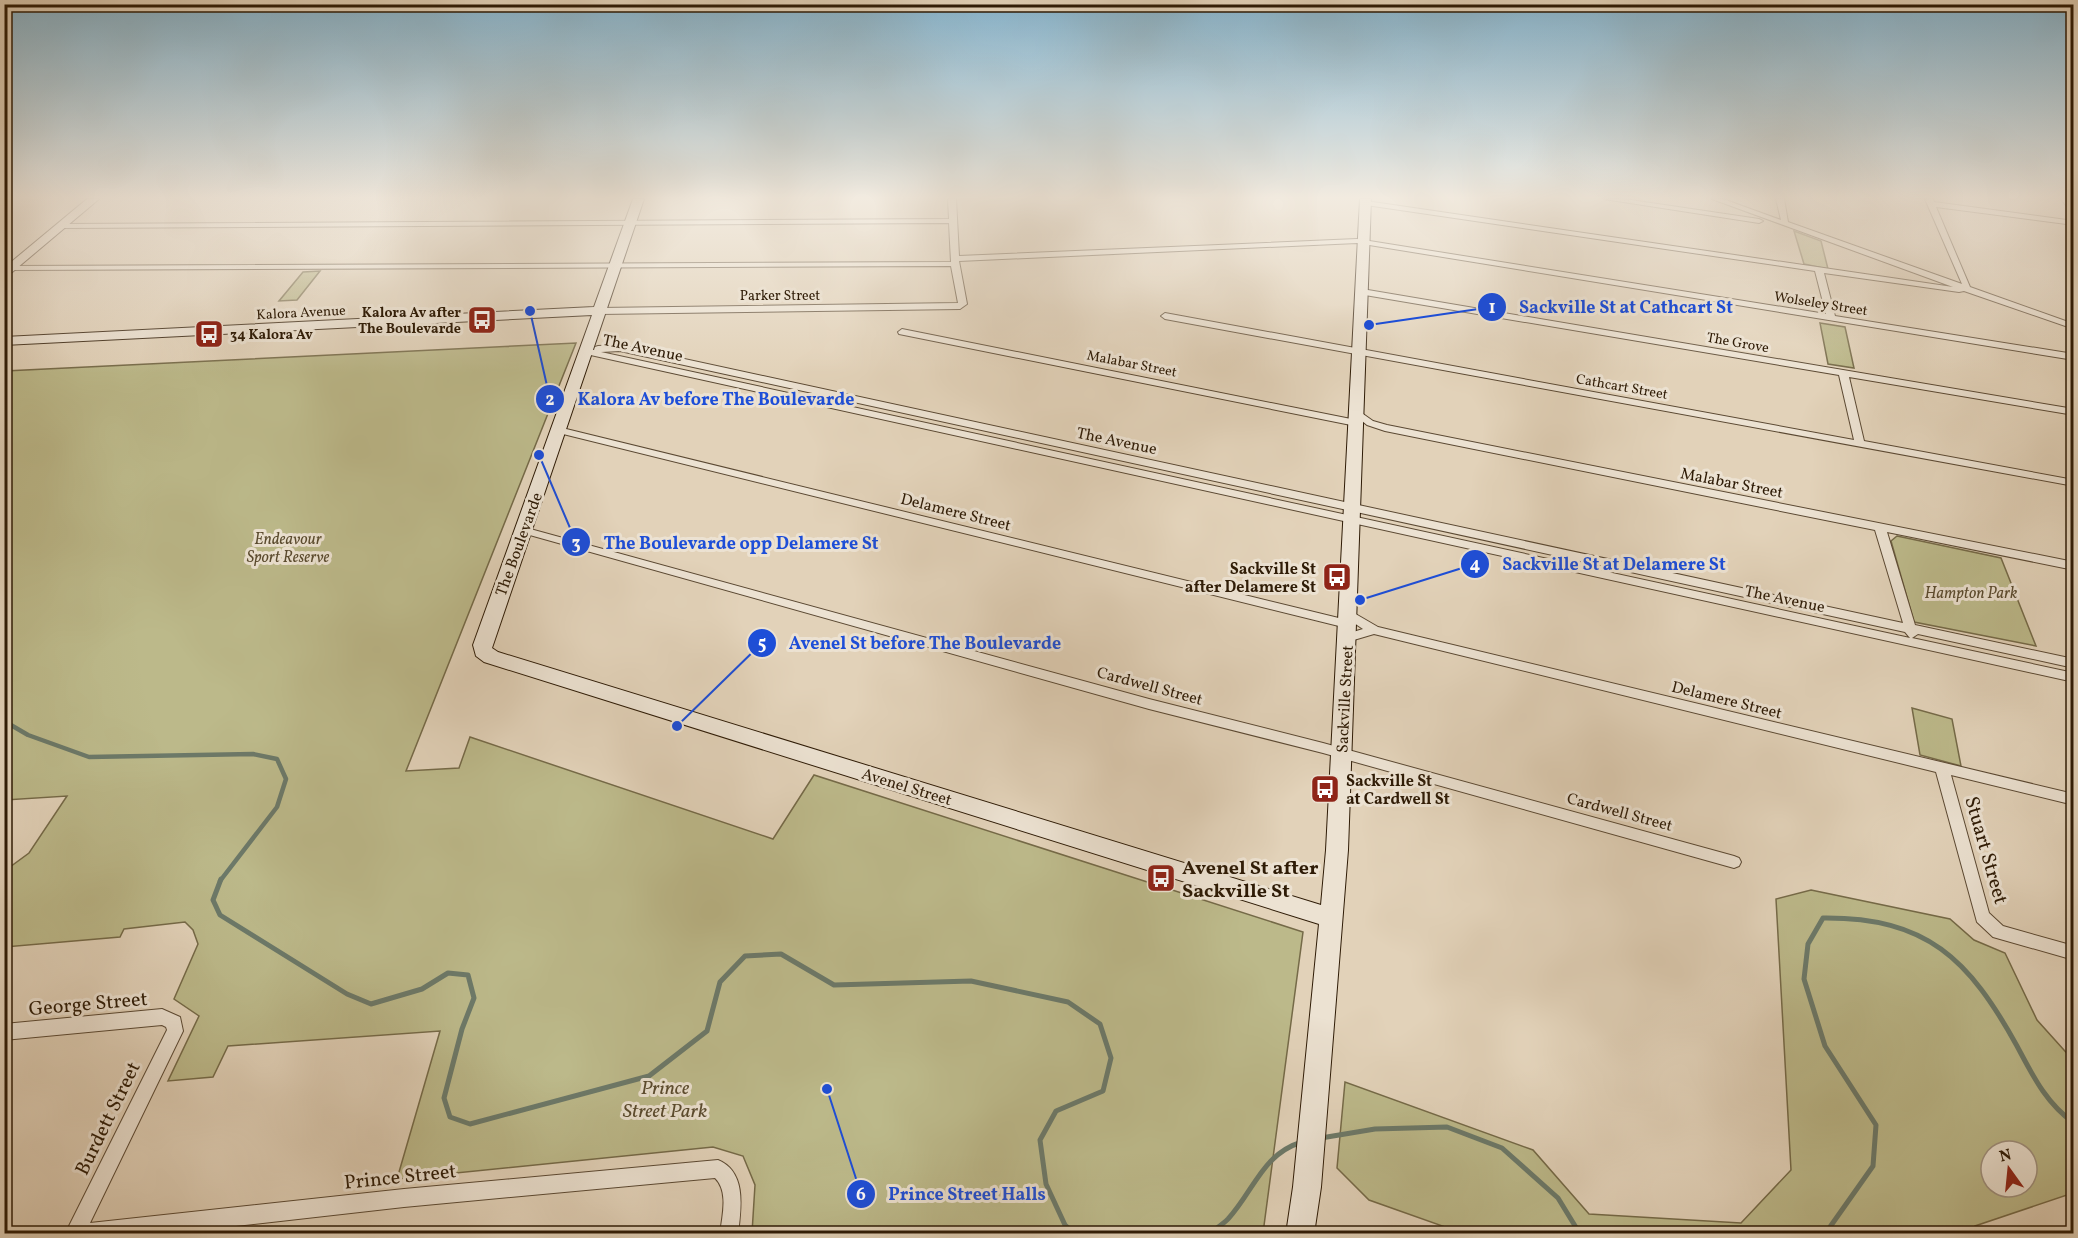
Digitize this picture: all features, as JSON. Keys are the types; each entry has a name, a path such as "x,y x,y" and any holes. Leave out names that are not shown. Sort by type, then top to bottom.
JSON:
{"street":[{"path":"8,272 26,257"},
{"name":"The Boulevarde","path":"483,651 482,645 618,257"},
{"path":"955,257 955,262"},
{"name":"Wolseley Street","path":"8,272 955,262 1068,257"},
{"name":"Sackville Street","path":"1300,1233 1308,1187 1331,918 1364,257"},
{"name":"Wolseley Street","path":"1451,257 2073,357"},
{"path":"1732,257 1959,290 1967,285 1954,257"},
{"path":"1876,257 2073,327"},
{"name":"Parker Street","path":"600,311 960,306 963,304 955,262"},
{"path":"1819,270 1831,318"},
{"name":"The Grove","path":"1362,292 2073,412"},
{"name":"Kalora Avenue","path":"4,341 600,311"},
{"name":"Cathcart Street","path":"1166,316 2073,483"},
{"name":"Malabar Street","path":"902,332 1356,423 1370,423 1385,428 2073,566"},
{"name":"The Avenue","path":"586,351 2073,664"},
{"path":"1843,373 1860,444"},
{"name":"Malabar Street","path":"1356,423 1365,430 1385,428"},
{"name":"Delamere Street","path":"558,430 1347,625 2073,800"},
{"name":"The Avenue","path":"1351,513 2073,678"},
{"path":"1880,527 1915,643"},
{"name":"Cardwell Street","path":"523,530 1149,704 1341,753 1734,862"},
{"path":"1347,625 1374,630"},
{"name":"Avenel Street","path":"483,651 491,657 1331,918"},
{"name":"Stuart Street","path":"1942,768 1982,917 1998,932 2073,953"},
{"name":"George Street","path":"4,1032 162,1017 174,1022"},
{"name":"Burdett Street","path":"74,1233 175,1030 174,1022"},
{"name":"Prince Street","path":"74,1233 404,1198 718,1169 728,1176 732,1190 729,1233"}],"green space":[{"path":"1802,257 1825,257 1828,269 1804,264"},
{"path":"320,271 297,300 279,301 303,272"},
{"path":"1820,323 1845,327 1854,368 1828,364"},
{"path":"576,343 406,771 459,768 470,737 773,839 814,775 1303,932 1263,1233 752,1233 755,1185 743,1156 713,1147 397,1179 440,1031 228,1046 213,1077 168,1081 199,1016 174,999 198,944 193,930 185,922 124,929 120,937 5,947 5,875 10,867 29,853 67,796 5,800 5,371"},
{"name":"Hampton Park","path":"1897,536 2001,558 2036,646 1914,622 1891,541"},
{"path":"1912,708 1952,719 1961,766 1920,755"},
{"path":"1811,890 1950,919 1974,940 2005,953 2037,1020 2073,1060 2073,1193 1975,1226 1968,1233 1453,1234 1451,1229 1369,1200 1337,1168 1345,1082 1533,1150 1589,1214 1741,1223 1791,1170 1776,899"}],"waterway":[{"path":"4,721 28,735 89,757 253,754 277,759 286,779 277,807 220,880"},
{"path":"220,880 213,900 220,915 347,994 371,1004 422,989 448,973 468,975 474,998 462,1029 444,1098 450,1117 470,1124 649,1076 707,1031 720,982 745,956 781,954 834,985 971,981 1068,1002 1100,1024 1111,1058 1103,1091 1056,1111 1040,1140 1046,1184 1065,1225 1075,1234"},
{"path":"1825,1234 1873,1166 1876,1125 1825,1046 1804,979 1808,944 1823,918 1890,925 1917,935 1941,949 1962,967 1981,989 1999,1015 2041,1088 2056,1107 2074,1123"},
{"path":"1321,1138 1375,1129 1447,1127 1502,1148 1558,1198 1580,1234"},
{"path":"1209,1234 1228,1219 1260,1174 1277,1155 1302,1142"}],"place":[{"name":"Kalora Av before The Boulevarde","path":"530,311"},
{"name":"Kalora Av after The Boulevarde","path":"482,320"},
{"name":"Sackville St at Cathcart St","path":"1369,325"},
{"name":"34 Kalora Av","path":"209,334"},
{"name":"The Boulevarde opp Delamere St","path":"539,455"},
{"name":"Sackville St after Delamere St","path":"1337,577"},
{"name":"Sackville St at Delamere St","path":"1360,600"},
{"name":"Avenel St before The Boulevarde","path":"677,726"},
{"name":"Sackville St at Cardwell St","path":"1325,789"},
{"name":"Avenel St after Sackville St","path":"1161,878"},
{"name":"Prince Street Halls","path":"827,1089"}],"park label":[{"name":"Endeavour Sport Reserve","path":"288,547"},
{"name":"Prince Street Park","path":"665,1098"}]}
